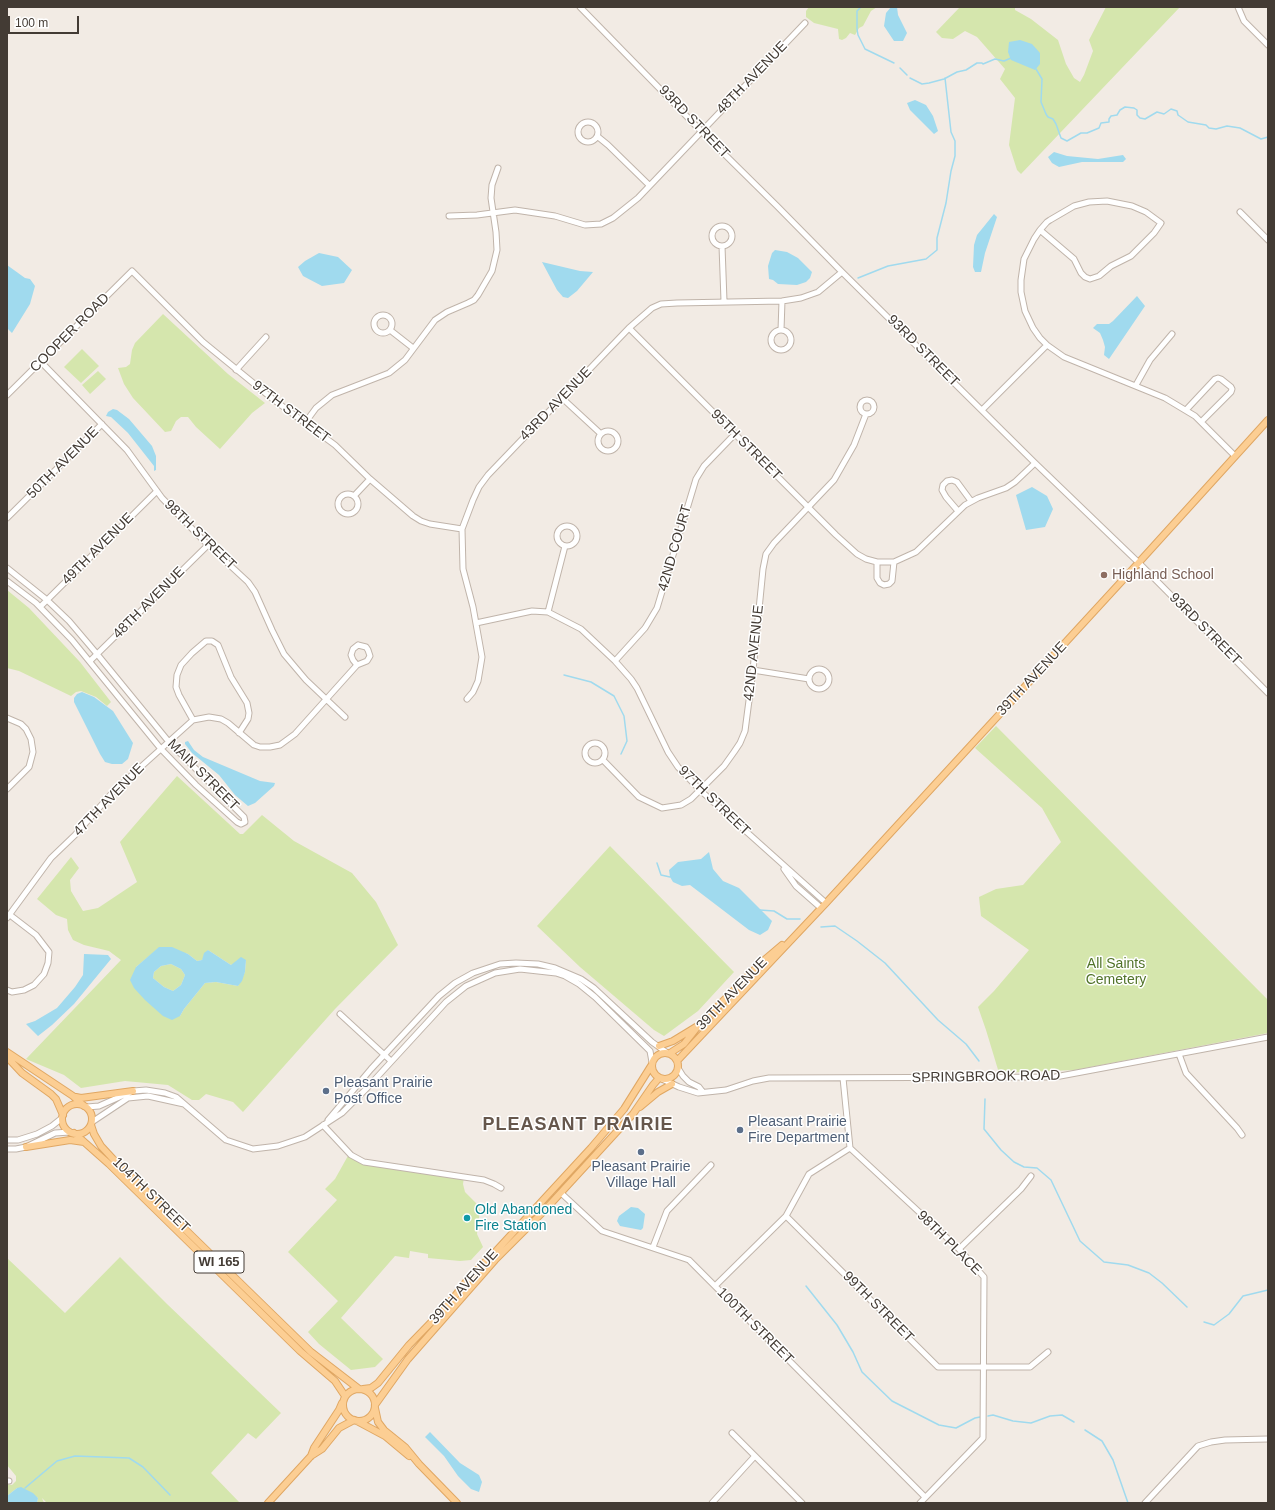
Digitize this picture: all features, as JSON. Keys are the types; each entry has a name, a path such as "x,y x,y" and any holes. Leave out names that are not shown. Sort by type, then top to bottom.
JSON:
{"main road":[{"name":"39TH AVENUE","path":"678,1061 1139,563 1268,420"},
{"name":"39TH AVENUE","path":"668,1053 684,1044 699,1025 762,962 795,936"},
{"path":"659,1046 673,1041 699,1025"},
{"name":"WI 165","path":"7,1052 86,1106 92,1114 92,1124"},
{"path":"668,1053 674,1056 678,1061 678,1068 674,1076 666,1079 660,1078 654,1074 652,1064 657,1054 668,1053"},
{"name":"WI 165","path":"7,1057 22,1073 54,1096 60,1105 64,1126 72,1132"},
{"name":"39TH AVENUE","path":"361,1389 371,1388 378,1383 409,1345 447,1306 469,1278 497,1250 591,1148 624,1110 652,1064"},
{"name":"39TH AVENUE","path":"375,1406 399,1370 415,1351 495,1260 561,1193 633,1114 653,1084 660,1078"},
{"path":"633,1114 658,1092 672,1084"},
{"path":"73,1096 81,1098 133,1090"},
{"path":"63,1116 66,1110 74,1104 86,1106"},
{"path":"72,1132 84,1132 92,1124"},
{"name":"104TH STREET","path":"92,1124 94,1134 101,1146 113,1159 311,1352 361,1389"},
{"name":"104TH STREET","path":"72,1132 109,1164 293,1344 335,1381 345,1398"},
{"path":"26,1147 70,1140 84,1142"},
{"path":"409,1345 415,1351"},
{"path":"311,1456 314,1448 339,1410 345,1398 354,1390 361,1389"},
{"name":"WI 165","path":"361,1389 371,1395 378,1422 384,1430 405,1447 456,1503"},
{"name":"WI 165","path":"345,1398 343,1409 349,1418 385,1436 419,1464"},
{"path":"268,1503 311,1456 322,1449 339,1428 356,1421 362,1421 370,1416 375,1406"}],"street":[{"name":"93RD STREET","path":"580,7 842,272 1035,463 1139,563 1268,693"},
{"path":"1238,7 1244,21 1268,45"},
{"name":"48TH AVENUE","path":"449,216 526,210 555,216 578,224 596,224 613,218 638,198 650,186 805,23"},
{"path":"597,136 650,186"},
{"path":"305,423 316,408 332,395 389,373 405,360 439,316 474,300 487,280 495,262 497,250 496,232 490,198 492,185 498,168"},
{"path":"1040,230 1074,259 1081,273 1090,279 1095,278 1111,266 1131,256 1154,233 1161,223 1146,212 1132,206 1115,202 1098,201 1083,204 1067,210 1047,222 1040,230 1024,259 1021,280 1022,302 1029,321 1047,345 1064,357 1136,385 1165,398 1186,410 1201,422 1235,456"},
{"path":"1240,212 1268,240"},
{"path":"722,246 724,301"},
{"name":"COOPER ROAD","path":"7,394 132,272"},
{"name":"97TH STREET","path":"132,272 203,342 274,400 335,445 370,479 413,516 422,521 462,529"},
{"name":"43RD AVENUE","path":"467,699 478,681 482,657 476,623 463,569 462,529 479,487 488,476 642,315 661,304 724,301 782,302 815,294 842,272"},
{"path":"781,330 782,302"},
{"name":"95TH STREET","path":"629,328 857,554 866,559 877,562"},
{"path":"390,330 413,348"},
{"path":"781,330 787,332 792,340 789,346 781,350 775,348 772,344 772,338 775,332 781,330"},
{"path":"1136,385 1150,360 1172,334"},
{"path":"236,370 266,337"},
{"path":"982,410 1047,345"},
{"name":"98TH STREET","path":"41,362 131,455 157,491 208,545 248,582 255,592 284,654 300,674 345,717"},
{"path":"1186,410 1215,379 1221,379 1231,387 1231,392 1201,422"},
{"path":"562,398 601,434"},
{"name":"42ND AVENUE","path":"603,760 638,797 662,808 681,805 701,791 724,766 740,743 745,731 753,670 763,569 766,554 774,543 834,480 842,469 858,436 866,414"},
{"name":"50TH AVENUE","path":"7,518 102,424"},
{"name":"42ND COURT","path":"615,661 645,628 657,608 696,479 704,466 735,434"},
{"path":"894,562 892,581 889,584 884,585 880,583 876,578 877,562 894,562 916,552 958,511 971,501 1006,488 1035,463"},
{"path":"354,496 370,479"},
{"path":"958,511 942,490 943,485 947,481 952,480 957,482 971,501"},
{"name":"49TH AVENUE","path":"40,607 157,491"},
{"path":"563,526 570,526 576,530 578,537 572,546 565,546 559,543 557,534 563,526"},
{"name":"48TH AVENUE","path":"90,661 208,545"},
{"path":"548,612 565,546"},
{"name":"MAIN STREET","path":"7,568 47,600 69,621 98,654 169,742 244,817 245,822 241,824 236,822 161,749 72,640 30,597 7,581"},
{"name":"97TH STREET","path":"476,623 525,612 548,612 581,629 615,661 637,688 668,752 678,767 701,791 780,863 823,906"},
{"path":"239,733 248,719 249,713 247,703 231,677 218,645 212,640 206,641 181,665 177,674 176,688 179,695 193,720 209,716 221,719 228,723 239,733 249,742 260,747 280,745 295,734 357,665"},
{"path":"819,668 828,673 829,680 826,686 820,689 811,685 809,678 813,670 819,668"},
{"path":"753,670 809,678"},
{"path":"7,718 20,724 26,729 31,739 33,752 28,767 7,789"},
{"name":"47TH AVENUE","path":"8,916 51,858 75,835 113,792 193,720"},
{"name":"42ND AVENUE","path":"594,743 604,747 605,754 603,760 594,764 588,761 584,755 588,745 594,743"},
{"path":"7,990 12,992 24,990 34,985 44,974 48,963 49,952 36,934 8,916"},
{"path":"323,1125 384,1055 450,987 478,971 493,966 511,963 530,963 547,966 581,979 594,988 668,1053"},
{"path":"86,1106 99,1106 133,1090 146,1090 165,1093 176,1097 226,1140 253,1149 278,1146 305,1137 342,1113 446,1002 466,986 495,973 520,970 556,973 579,984 590,992 646,1047 650,1052 652,1064"},
{"path":"340,1014 391,1061"},
{"name":"SPRINGBROOK ROAD","path":"660,1078 698,1093 702,1091 714,1092 726,1090 753,1081 769,1078 1055,1077 1268,1037"},
{"path":"1179,1054 1186,1073 1242,1135"},
{"path":"678,1068 682,1076 689,1082 699,1087 702,1091"},
{"path":"716,1286 786,1216 809,1174 850,1148 843,1078"},
{"path":"92,1124 128,1098 148,1096 186,1105"},
{"path":"7,1140 18,1140 37,1134 52,1126 63,1116"},
{"path":"323,1125 350,1155 364,1162 484,1180 501,1188"},
{"path":"7,1149 26,1147 56,1133 72,1132"},
{"name":"98TH PLACE","path":"850,1148 959,1250 984,1277 983,1438 920,1503"},
{"path":"653,1247 667,1211 711,1165"},
{"path":"959,1250 1021,1189 1031,1176"},
{"name":"100TH STREET","path":"561,1193 602,1231 688,1260 716,1286 926,1497"},
{"name":"99TH STREET","path":"786,1216 938,1367 1030,1366 1048,1352"},
{"path":"732,1433 754,1457 802,1503"},
{"path":"1145,1503 1198,1446 1225,1440 1268,1438"},
{"path":"712,1503 754,1457"}],"green space":[{"path":"809,7 877,7 871,11 863,26 859,28 855,35 850,33 842,40 839,39 838,29 814,23 806,17 806,11"},
{"path":"960,7 1015,7 1015,10 1031,19 1058,40 1066,64 1074,78 1080,82 1093,51 1089,40 1106,7 1180,7 1021,174 1017,170 1009,145 1015,98 1000,79 1005,69 977,37 965,31 953,39 942,38 936,32"},
{"path":"163,314 228,374 265,403 252,413 220,449 196,427 188,417 181,417 176,421 171,431 165,432 133,398 124,384 118,368 126,367 130,364 132,350 135,343"},
{"path":"82,349 99,366 81,383 64,367"},
{"path":"98,371 106,379 90,394 82,385"},
{"path":"7,590 29,608 80,662 111,702 107,706 96,697 81,691 76,692 71,696 19,671 7,668"},
{"name":"All Saints Cemetery","path":"996,726 1268,1000 1268,1033 1075,1070 999,1073 978,1007 994,991 1029,950 981,916 979,897 996,889 1023,885 1061,842 1042,808 975,748"},
{"path":"177,776 240,834 243,834 262,815 294,841 352,873 376,902 398,945 335,1009 243,1112 233,1102 206,1094 199,1100 192,1100 168,1085 125,1081 81,1088 64,1075 26,1059 121,960 109,951 84,945 73,940 68,930 67,919 56,915 37,899 71,857 79,868 70,880 71,891 83,911 98,908 137,882 120,842","holes":["160,947 188,954 197,961 202,960 208,950 231,965 246,960 245,972 238,986 216,982 205,983 180,1016 136,967"]},
{"path":"610,846 734,972 698,1011 664,1036 654,1030 580,967 537,926"},
{"path":"171,964 181,969 185,975 181,985 173,991 164,987 153,978 154,972 161,966"},
{"path":"349,1154 357,1160 464,1177 463,1184 465,1192 477,1204 480,1210 477,1234 483,1247 471,1260 460,1261 428,1258 428,1254 410,1251 409,1258 395,1256 341,1318 383,1359 375,1367 351,1370 319,1344 308,1332 338,1301 288,1252 337,1200 325,1189 335,1179"},
{"path":"120,1257 281,1413 256,1439 248,1433 211,1473 240,1503 47,1503 42,1498 44,1503 37,1503 38,1498 17,1488 7,1496 7,1484 12,1485 16,1481 16,1476 7,1465 7,1258 65,1313"}],"water":[{"path":"891,7 897,7 898,15 907,33 903,41 894,41 884,26 886,13"},
{"path":"1020,40 1032,44 1040,53 1040,64 1035,70 1011,60 1008,52 1009,42"},
{"path":"915,100 926,105 933,116 938,131 934,134 910,110 907,103"},
{"path":"1054,152 1067,156 1098,159 1123,155 1126,159 1123,162 1082,162 1059,167 1052,163 1048,157"},
{"path":"994,214 997,217 985,253 981,272 975,272 973,267 974,245 977,235"},
{"path":"775,250 787,252 798,258 812,272 810,278 806,282 797,285 778,284 769,279 768,266 772,253"},
{"path":"319,253 338,257 352,270 344,283 322,286 303,276 298,267"},
{"path":"542,262 580,271 593,272 577,291 568,298 563,297 557,290"},
{"path":"7,265 25,278 30,279 35,286 30,304 12,333 7,328"},
{"path":"1137,296 1145,306 1109,359 1104,355 1105,347 1100,333 1093,328 1097,324 1109,324"},
{"path":"113,409 117,410 129,419 152,446 156,456 156,470 154,471 154,466 128,433 111,417 106,416 108,412"},
{"path":"1032,487 1047,496 1053,509 1045,527 1026,530 1016,495"},
{"path":"82,692 94,697 113,711 133,743 128,759 122,764 105,762 100,754 74,702 74,698 77,694"},
{"path":"188,741 194,750 203,757 260,781 275,783 274,786 255,803 248,806 235,795 219,775 192,753 185,744 185,742"},
{"path":"709,852 713,869 723,881 739,888 772,921 768,930 760,935 749,930 690,885 682,886 673,882 670,877 669,870 678,862 701,859"},
{"path":"159,947 172,947 188,954 197,961 202,960 204,953 208,950 231,965 241,957 246,960 245,972 242,981 238,986 216,982 205,983 180,1016 172,1020 163,1016 134,988 130,980 136,967","holes":["171,964 181,969 185,975 181,985 173,991 164,987 153,978 154,972 161,966"]},
{"path":"84,954 108,955 111,959 74,1004 38,1036 26,1024 35,1021 57,1008 75,987 83,975"},
{"path":"631,1207 638,1208 645,1214 643,1228 641,1230 620,1226 617,1221 619,1216"},
{"path":"430,1432 460,1463 479,1475 482,1482 479,1492 471,1489 458,1476 444,1456 425,1437"},
{"path":"21,1487 33,1493 38,1498 37,1503 7,1503 7,1496 17,1488"}],"waterway":[{"path":"861,7 857,11 857,29 858,35 865,49 894,63"},
{"path":"910,78 922,84 929,83 966,70 977,63 983,64 995,59 1004,61 1011,58"},
{"path":"900,68 907,75"},
{"path":"1036,69 1042,79 1041,102 1046,114 1048,117 1053,119 1061,138 1067,141 1081,133 1087,133 1099,128 1101,123 1109,122 1111,116 1117,115 1120,110 1125,107 1134,108 1137,110 1137,115 1140,118 1145,119 1157,112 1164,114 1171,109 1177,111 1178,115 1188,122 1206,125 1209,128 1216,129 1227,126 1240,128 1261,139 1268,137"},
{"path":"858,278 888,266 926,259 937,250 937,238 946,203 955,156 955,141 951,132 945,78"},
{"path":"564,675 591,682 614,696 624,716 627,741 621,754"},
{"path":"657,863 661,875 670,877"},
{"path":"760,910 774,911 787,919 800,919"},
{"path":"821,927 835,926 885,963 938,1020 966,1044 979,1061"},
{"path":"985,1099 984,1129 1001,1150 1014,1162 1024,1167 1037,1168 1051,1180 1080,1241 1104,1262 1128,1265 1149,1273 1162,1283 1187,1307"},
{"path":"806,1286 837,1325 853,1352 862,1372 892,1401 939,1425 956,1428 980,1417"},
{"path":"1204,1322 1214,1325 1229,1314 1243,1296 1268,1290"},
{"path":"988,1416 993,1415 1013,1421 1031,1423 1050,1416 1062,1415 1074,1422"},
{"path":"1085,1430 1102,1441 1113,1460 1128,1503"},
{"path":"25,1488 57,1461 75,1456 129,1458 143,1467 170,1495"}],"place":[{"name":"Highland School","path":"1104,575"},
{"name":"Pleasant Prairie Post Office","path":"326,1091"},
{"name":"Pleasant Prairie Fire Department","path":"740,1130"},
{"name":"Pleasant Prairie Village Hall","path":"641,1152"},
{"name":"Old Abandoned Fire Station","path":"467,1218"}],"district":[{"name":"PLEASANT PRAIRIE","path":"578,1125"}]}
